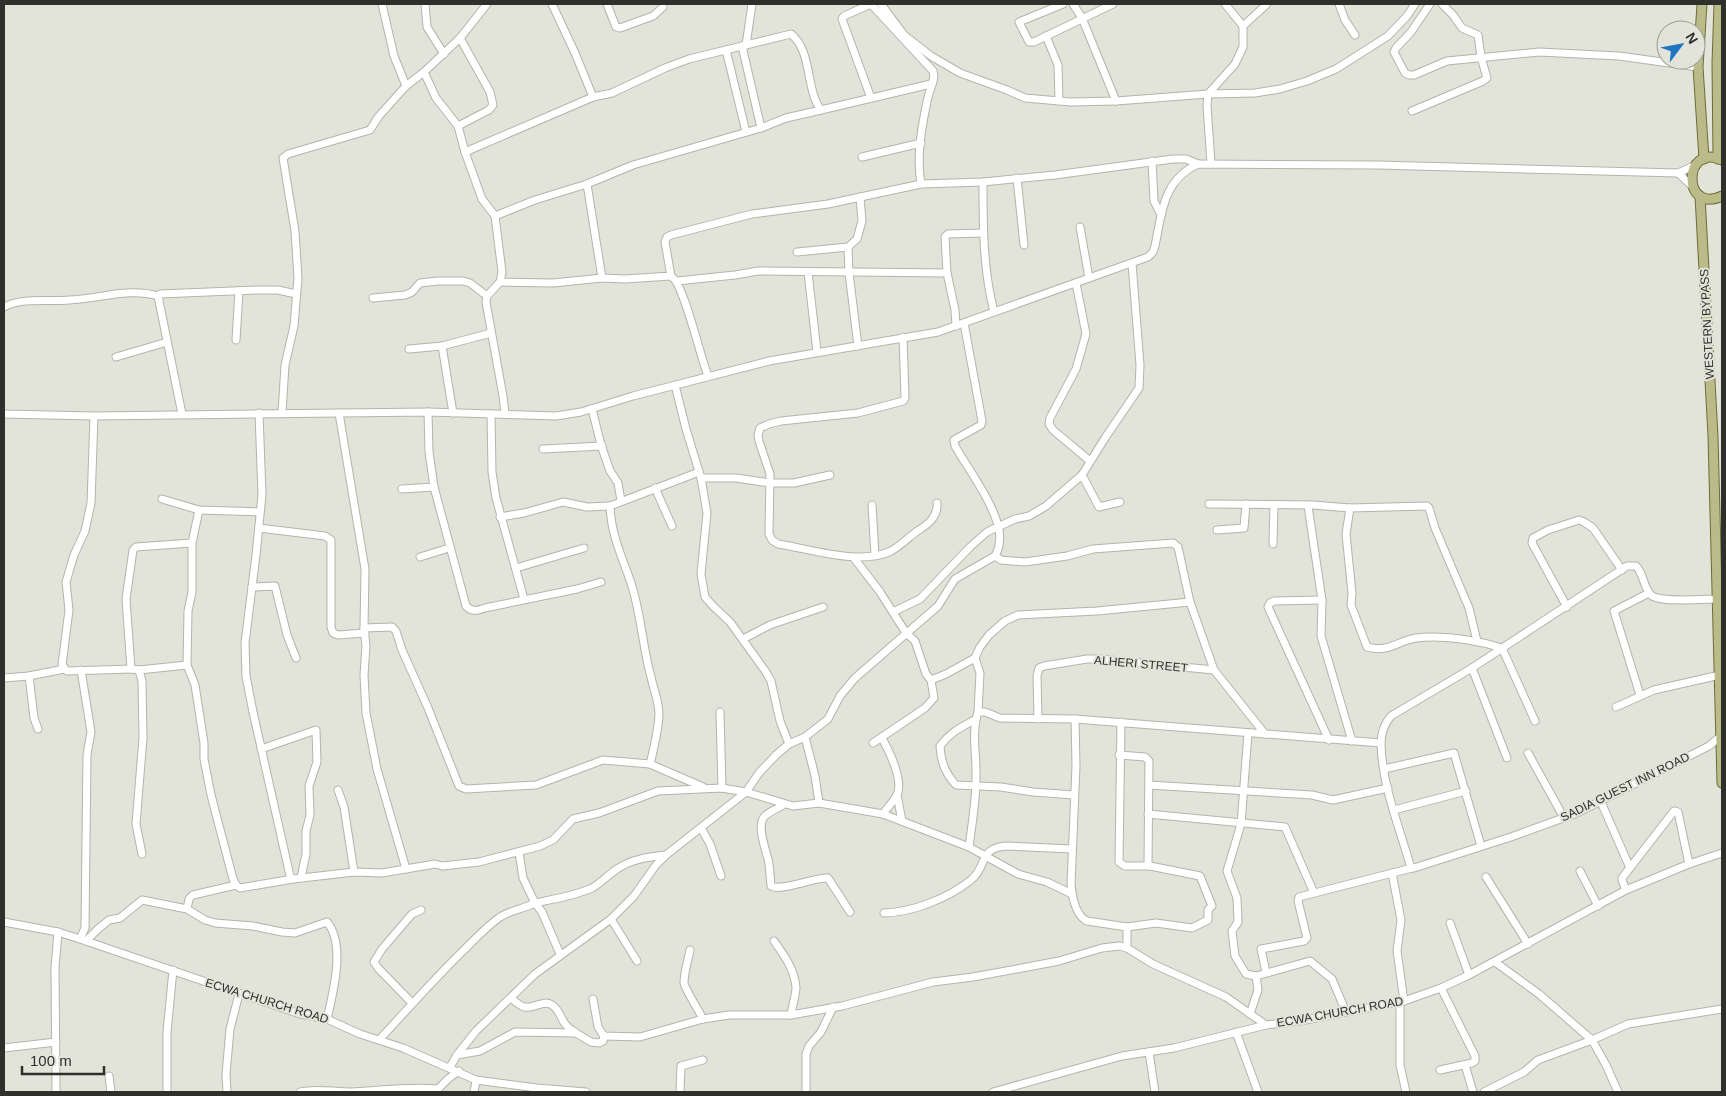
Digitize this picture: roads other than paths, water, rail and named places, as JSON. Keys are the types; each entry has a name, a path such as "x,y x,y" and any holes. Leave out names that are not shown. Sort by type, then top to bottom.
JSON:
{"main road":[{"path":"1701,20 1702,4"},
{"path":"1700,162 1720,160 1717,54 1719,4"},
{"path":"1698,70 1700,162 1692,173 1693,187 1700,196 1710,199 1722,196"},
{"name":"WESTERN BYPASS","path":"1700,196 1713,436 1722,783"}],"street":[{"path":"382,4 394,56 406,86"},
{"path":"426,4 427,27 444,54"},
{"path":"282,413 285,365 294,326 298,278 295,231 283,158 288,154 370,130 379,116 406,86 460,38 487,4"},
{"path":"552,4 593,97"},
{"path":"607,4 616,27 620,28 653,16 663,7"},
{"path":"752,4 744,46 761,128"},
{"path":"871,98 842,19 844,16 871,4 933,71 935,77 931,84 922,124 919,161 922,184"},
{"path":"881,4 904,35 931,56 960,73 1025,98 1059,101 1116,101 1208,94 1255,93 1280,89 1317,78 1336,69 1388,36 1407,16 1415,4"},
{"path":"1063,4 1019,22 1029,42 1031,43 1113,4"},
{"path":"1073,4 1082,18 1116,101"},
{"path":"1211,163 1207,106 1208,94 1236,64 1243,46 1242,26 1225,4"},
{"path":"1242,26 1268,4"},
{"path":"1339,4 1345,20 1355,34"},
{"path":"1430,4 1411,32 1394,52 1408,76 1447,60 1539,52 1619,56 1656,61"},
{"path":"1412,111 1487,78 1481,57 1478,35 1462,28 1442,4"},
{"path":"465,152 593,97 612,93 689,59 786,34 791,34 795,37 802,48 812,87 821,110"},
{"path":"1046,36 1058,65 1059,101"},
{"path":"458,126 489,110 493,105 490,92 460,38"},
{"path":"726,50 746,132"},
{"path":"424,72 436,98 458,126 482,199 495,216 502,272 500,282 487,296 486,302 505,414"},
{"path":"495,216 535,200 587,184 633,164 761,128 786,118 931,84"},
{"path":"862,157 921,143"},
{"path":"708,376 682,294 674,279 664,242 671,235 752,214 828,204 922,184 982,182 1055,175 1173,159 1186,159 1198,164"},
{"path":"1152,161 1154,201 1161,215"},
{"path":"4,414 94,416 428,412 556,416 581,412 708,376 817,352 938,332 1148,257 1153,252 1164,203 1174,180 1188,168 1198,164 1378,165 1678,173 1700,162"},
{"path":"1678,173 1693,187"},
{"path":"1016,178 1024,245"},
{"path":"982,182 983,233 988,287 994,312"},
{"path":"587,184 602,278"},
{"path":"797,252 848,247 857,239 862,221 860,197"},
{"path":"1080,227 1089,278"},
{"path":"956,326 955,310 947,273 945,238 948,234 983,233"},
{"path":"848,247 849,272 858,346"},
{"path":"893,612 920,599 987,532 1015,519 1029,516 1046,506 1082,476 1139,388 1140,365 1132,263"},
{"path":"500,282 553,283 602,278 674,279 735,275 758,270 947,273"},
{"path":"808,272 817,352"},
{"path":"372,298 405,295 412,292 420,283 438,280 470,283 487,296"},
{"path":"1076,283 1086,334 1076,369 1050,418 1050,424 1053,430 1090,461"},
{"path":"4,307 16,302 71,300 116,293 145,293 158,296 160,294 224,290 278,290 296,294"},
{"path":"236,340 239,291"},
{"path":"158,296 182,414"},
{"path":"450,1067 476,1031 535,974 610,919 634,896 656,865 666,855 746,792 759,773 789,744 805,737 828,719 840,696 856,678 938,606 955,579 995,556 1000,537 999,527 991,507 955,446 954,440 981,425 982,420 964,323"},
{"path":"409,349 442,346 491,333"},
{"path":"903,337 905,398 899,403 858,413 781,421 760,428 759,441 766,460 770,483 769,534 772,540 778,544 854,558 875,556 892,551 930,522 938,511 937,503"},
{"path":"116,357 167,342"},
{"path":"442,346 453,413"},
{"path":"675,385 700,475 707,513 701,574 705,597 743,638 771,681 780,721 789,744"},
{"path":"592,409 610,471 618,483 621,501"},
{"path":"428,412 429,452 434,487 449,548 466,606 470,610 476,611 601,582"},
{"path":"259,413 262,494 245,643 246,676 290,876 293,879"},
{"path":"339,413 365,569 364,694 370,739 406,869"},
{"path":"491,414 492,472 500,517 524,599"},
{"path":"64,669 62,665 69,610 66,582 74,555 85,531 91,503 94,416"},
{"path":"543,449 602,446"},
{"path":"500,517 524,513 563,502 587,507 610,506 655,488 700,475 770,483 801,483 830,475"},
{"path":"1082,476 1099,507 1120,502"},
{"path":"402,489 434,487"},
{"path":"655,488 672,526"},
{"path":"162,499 199,510 260,512"},
{"path":"1208,504 1350,508 1424,506 1429,508 1435,528 1469,608 1477,640"},
{"path":"1218,530 1244,528 1246,504"},
{"path":"872,505 875,556"},
{"path":"1273,544 1274,505"},
{"path":"610,506 615,540 635,598 651,678 658,698 659,715 650,764"},
{"path":"1308,506 1322,600 1321,636 1352,741"},
{"path":"1350,508 1346,534 1352,593 1350,603 1367,647 1391,648 1415,638 1477,640 1502,648 1535,721"},
{"path":"199,510 192,543 192,592 188,611 187,664 190,667 195,684 204,742 204,759 211,795 223,845 236,885"},
{"path":"1567,606 1532,543 1533,538 1548,530 1579,520 1593,528 1622,570"},
{"path":"259,528 325,536 331,540 331,627 333,633 338,635 392,627 396,631 402,650 425,700 460,786 466,789 536,785 604,760 650,764 705,788"},
{"path":"142,854 136,824 143,738 142,681 135,670 126,600 133,550 136,547 192,543"},
{"path":"995,556 1001,560 1025,562 1067,556 1093,549 1173,543 1178,547 1190,602 1214,670 1265,734"},
{"path":"420,557 449,548"},
{"path":"516,568 584,548"},
{"path":"854,558 906,633 915,641 926,674 931,680 934,698 925,708 873,743"},
{"path":"1412,868 1394,810 1384,769 1381,743 1386,722 1391,716 1472,668 1627,566 1636,566 1649,593 1659,599 1718,599"},
{"path":"252,587 275,586 287,635 296,658"},
{"path":"1640,695 1614,611 1649,593"},
{"path":"1322,600 1274,601 1268,607 1329,740"},
{"path":"931,680 975,658 989,635 1006,621 1018,615 1098,611 1190,602"},
{"path":"743,638 770,625 823,608"},
{"path":"969,847 976,786 974,740 980,674 975,658"},
{"name":"ALHERI STREET","path":"1038,719 1036,676 1039,668 1044,666 1087,659 1100,659 1214,670"},
{"path":"4,678 29,676 64,669 67,671 135,670 187,664"},
{"path":"1472,668 1507,758"},
{"path":"82,670 91,732 88,755 85,928 83,940"},
{"path":"1616,707 1654,690 1720,675"},
{"path":"29,676 34,718 38,729"},
{"path":"720,712 722,788"},
{"path":"1074,795 1001,787 956,785 948,776 941,761 940,746 959,727 985,712 1000,718 1121,722 1381,743"},
{"path":"1075,719 1076,766 1072,894 1079,914 1083,919 1127,927 1156,923 1192,928 1209,920 1208,910 1212,906 1200,876 1150,866 1125,866 1120,862 1119,755 1121,722"},
{"path":"261,749 316,730 317,762 309,786 310,815 306,831 306,854 301,878"},
{"path":"1248,733 1241,824 1227,871 1237,898 1238,922 1232,931 1235,956 1246,974 1256,976 1310,961 1332,979 1346,1012"},
{"name":"SADIA GUEST INN ROAD","path":"1314,892 1414,868 1564,818 1601,802 1710,746 1721,736"},
{"path":"805,737 815,776 819,803"},
{"path":"882,738 893,760 898,780 897,794 902,820"},
{"path":"1710,746 1721,754"},
{"path":"1384,769 1454,753 1481,846"},
{"path":"1528,753 1564,818"},
{"path":"1119,755 1148,758 1148,864 1150,866"},
{"path":"1149,785 1244,790 1312,796 1329,800 1388,788"},
{"path":"187,909 189,899 193,894 236,885 240,888 293,879 354,872 382,873 435,864 442,866 479,862 520,852 553,840 573,819 599,813 658,790 705,788 722,788 746,792 793,806 819,803 882,814 969,847 1018,874 1047,882 1072,894"},
{"path":"338,790 344,807 354,872"},
{"path":"1394,810 1466,791"},
{"path":"882,814 897,794"},
{"path":"1601,802 1630,868"},
{"path":"784,804 763,818 763,846 768,858 771,886 776,888 828,878 850,912"},
{"path":"1626,890 1622,880 1674,811 1678,812 1689,864"},
{"path":"1148,814 1286,827 1314,892 1298,899 1306,940 1261,949 1266,972"},
{"path":"701,828 710,844 721,876"},
{"path":"884,913 898,913 947,895 972,879 989,850 995,847 1072,849"},
{"path":"520,852 523,878 535,903 542,912 560,954"},
{"name":"ECWA CHURCH ROAD","path":"993,1092 1122,1056 1174,1048 1266,1025 1402,1002 1441,988 1495,962 1626,890 1689,864 1722,853"},
{"path":"379,1040 441,972 499,918 511,911 528,907 535,903 580,893 594,887 618,868 631,862 643,858 666,855"},
{"path":"1580,872 1598,906"},
{"path":"1392,874 1401,920 1397,951 1402,1002 1400,1065 1406,1092"},
{"path":"1486,877 1528,944"},
{"path":"83,940 110,920 120,918 142,900 187,909 205,920 215,923 295,933 327,922 332,931 338,954 327,1018"},
{"path":"412,1003 374,962 382,949 412,914 421,910"},
{"path":"610,919 637,961"},
{"name":"ECWA CHURCH ROAD","path":"4,922 58,932 300,1014 327,1018 360,1034 460,1071 476,1080 586,1092"},
{"path":"1450,923 1469,975"},
{"path":"1127,927 1128,948"},
{"path":"56,1092 55,968 58,932"},
{"path":"774,941 788,961 795,983 796,989 791,1015"},
{"path":"604,1036 640,1037 703,1019 729,1015 791,1015 833,1007 933,982 1022,968 1102,948 1119,946 1128,948 1153,964 1226,997 1266,1025"},
{"path":"690,950 684,983 703,1019"},
{"path":"1495,962 1539,994 1592,1040 1606,1064 1618,1092"},
{"path":"167,1092 167,1032 173,970"},
{"path":"1250,1014 1258,990 1256,976"},
{"path":"1440,1070 1472,1063 1475,1056 1441,988"},
{"path":"227,1092 226,1074 230,1029 239,994"},
{"path":"511,998 525,1007 550,1003 554,1006 568,1029 591,1042 599,1043 604,1036"},
{"path":"594,999 598,1027 604,1036"},
{"path":"806,1092 806,1054 822,1032 833,1007"},
{"path":"1484,1092 1524,1072 1538,1060 1628,1024 1722,1009"},
{"path":"457,1055 480,1051 515,1032 576,1033"},
{"path":"1236,1032 1258,1092"},
{"path":"4,1048 56,1042"},
{"path":"1149,1052 1155,1092"},
{"path":"680,1092 681,1066 703,1060"},
{"path":"1465,1065 1473,1092"},
{"path":"300,1092 309,1090 349,1092 418,1087 436,1091 460,1071"},
{"path":"110,1076 111,1092"},
{"path":"474,1092 476,1080"}]}
